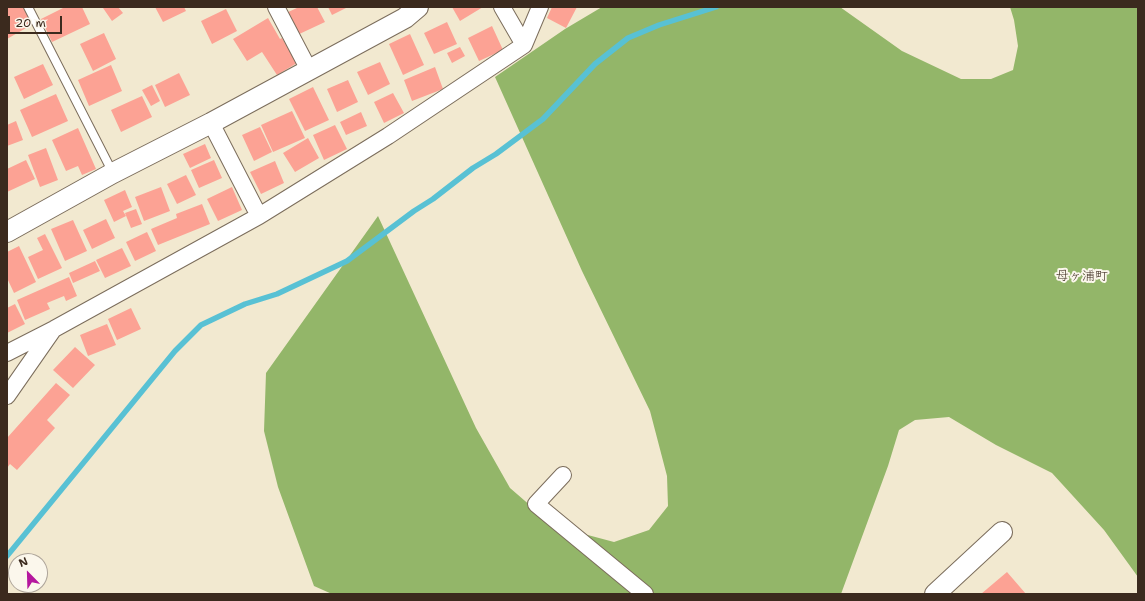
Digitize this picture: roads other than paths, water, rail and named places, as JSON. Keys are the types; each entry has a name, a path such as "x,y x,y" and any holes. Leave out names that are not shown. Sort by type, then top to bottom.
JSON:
{"street":[{"path":"276,7 309,70"},
{"path":"7,232 113,173 211,123 405,18 418,7"},
{"path":"502,7 524,45"},
{"path":"7,353 54,329 259,216 388,136 524,45 540,7"},
{"path":"211,123 259,216"},
{"path":"7,396 54,329"},
{"path":"563,475 536,504 645,594"},
{"path":"935,594 1002,532"}],"lane":[{"path":"28,7 113,173"}],"waterway":[{"path":"7,556 175,351 201,325 245,304 277,294 347,261 473,168 496,154 543,119 595,64 628,38 659,25 716,7"}],"district":[{"name":"母ヶ浦町","path":"1082,277"}]}
